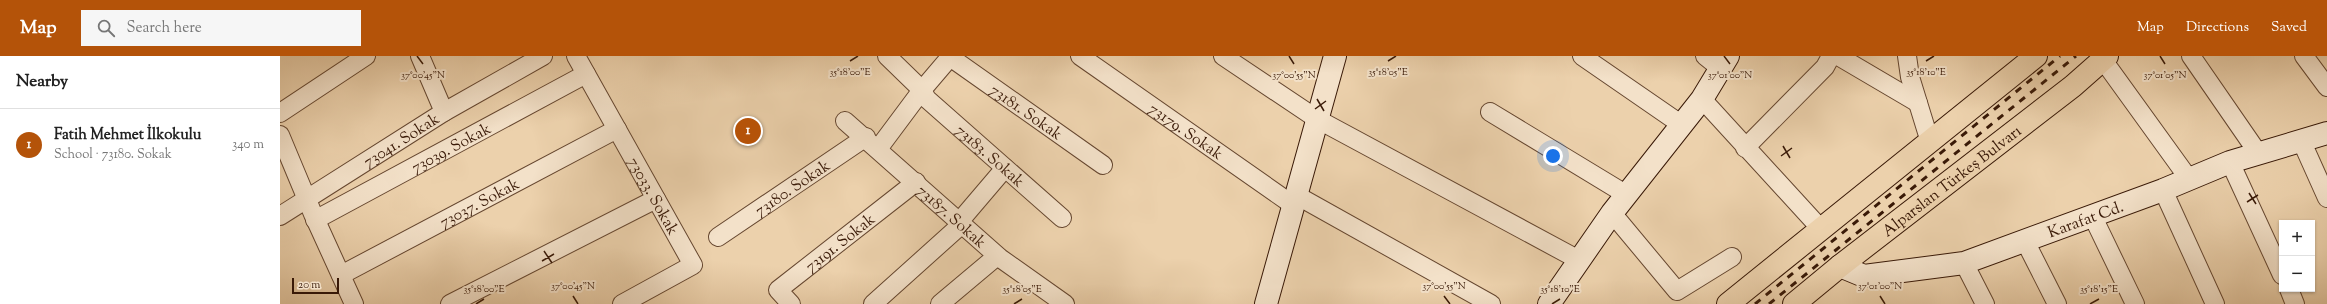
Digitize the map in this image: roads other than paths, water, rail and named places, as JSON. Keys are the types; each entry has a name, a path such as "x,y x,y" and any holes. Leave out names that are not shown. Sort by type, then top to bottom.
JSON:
{"main road":[{"path":"1266,304 1335,56"},
{"path":"1728,304 2036,56"},
{"name":"Alparslan Türkeş Bulvarı","path":"1794,304 1840,266 2072,86 2105,58"},
{"path":"1548,304 1612,213 1702,99 1718,60"},
{"name":"Karafat Cd.","path":"1840,266 1864,276 1964,263 2163,190 2230,162 2327,133"}],"street":[{"path":"280,113 366,56"},
{"name":"73041. Sokak","path":"280,216 444,112 420,56"},
{"path":"444,112 543,56"},
{"name":"73033. Sokak","path":"576,56 693,265 622,304"},
{"name":"73183. Sokak","path":"887,56 922,90 926,100 1062,218"},
{"name":"73179. Sokak","path":"1080,56 1295,200 1491,304"},
{"path":"1223,56 1317,119 1579,260"},
{"path":"1582,56 1682,125"},
{"path":"1745,148 1825,67 1831,56"},
{"path":"1838,56 1918,103"},
{"path":"1907,56 1918,103 1930,142"},
{"path":"2191,56 2258,153"},
{"path":"2304,56 2327,87"},
{"path":"872,143 951,57"},
{"name":"73181. Sokak","path":"951,57 1103,164"},
{"path":"2105,58 2189,179"},
{"name":"73039. Sokak","path":"316,220 586,74"},
{"path":"1702,99 1745,148 1821,229"},
{"path":"1490,112 1627,194"},
{"name":"73187. Sokak","path":"845,121 916,182 997,256 1054,301"},
{"name":"73037. Sokak","path":"341,276 617,129"},
{"path":"280,135 307,200 354,304"},
{"path":"2301,140 2327,198"},
{"name":"73180. Sokak","path":"718,237 872,143"},
{"path":"2230,162 2279,268"},
{"path":"873,304 961,223 1005,168"},
{"name":"73191. Sokak","path":"791,304 778,290 916,182"},
{"path":"2163,190 2215,304"},
{"path":"450,304 656,199"},
{"path":"1612,213 1677,290 1732,257"},
{"path":"2092,215 2135,304"},
{"path":"2025,241 2057,304"},
{"path":"940,304 997,256"},
{"path":"1964,263 1985,304"},
{"path":"2290,292 2296,304"}],"railway":[{"path":"1755,304 2060,56"},
{"path":"1769,304 2076,56"}],"place":[{"name":"Fatih Mehmet İlkokulu","path":"748,131"}]}
